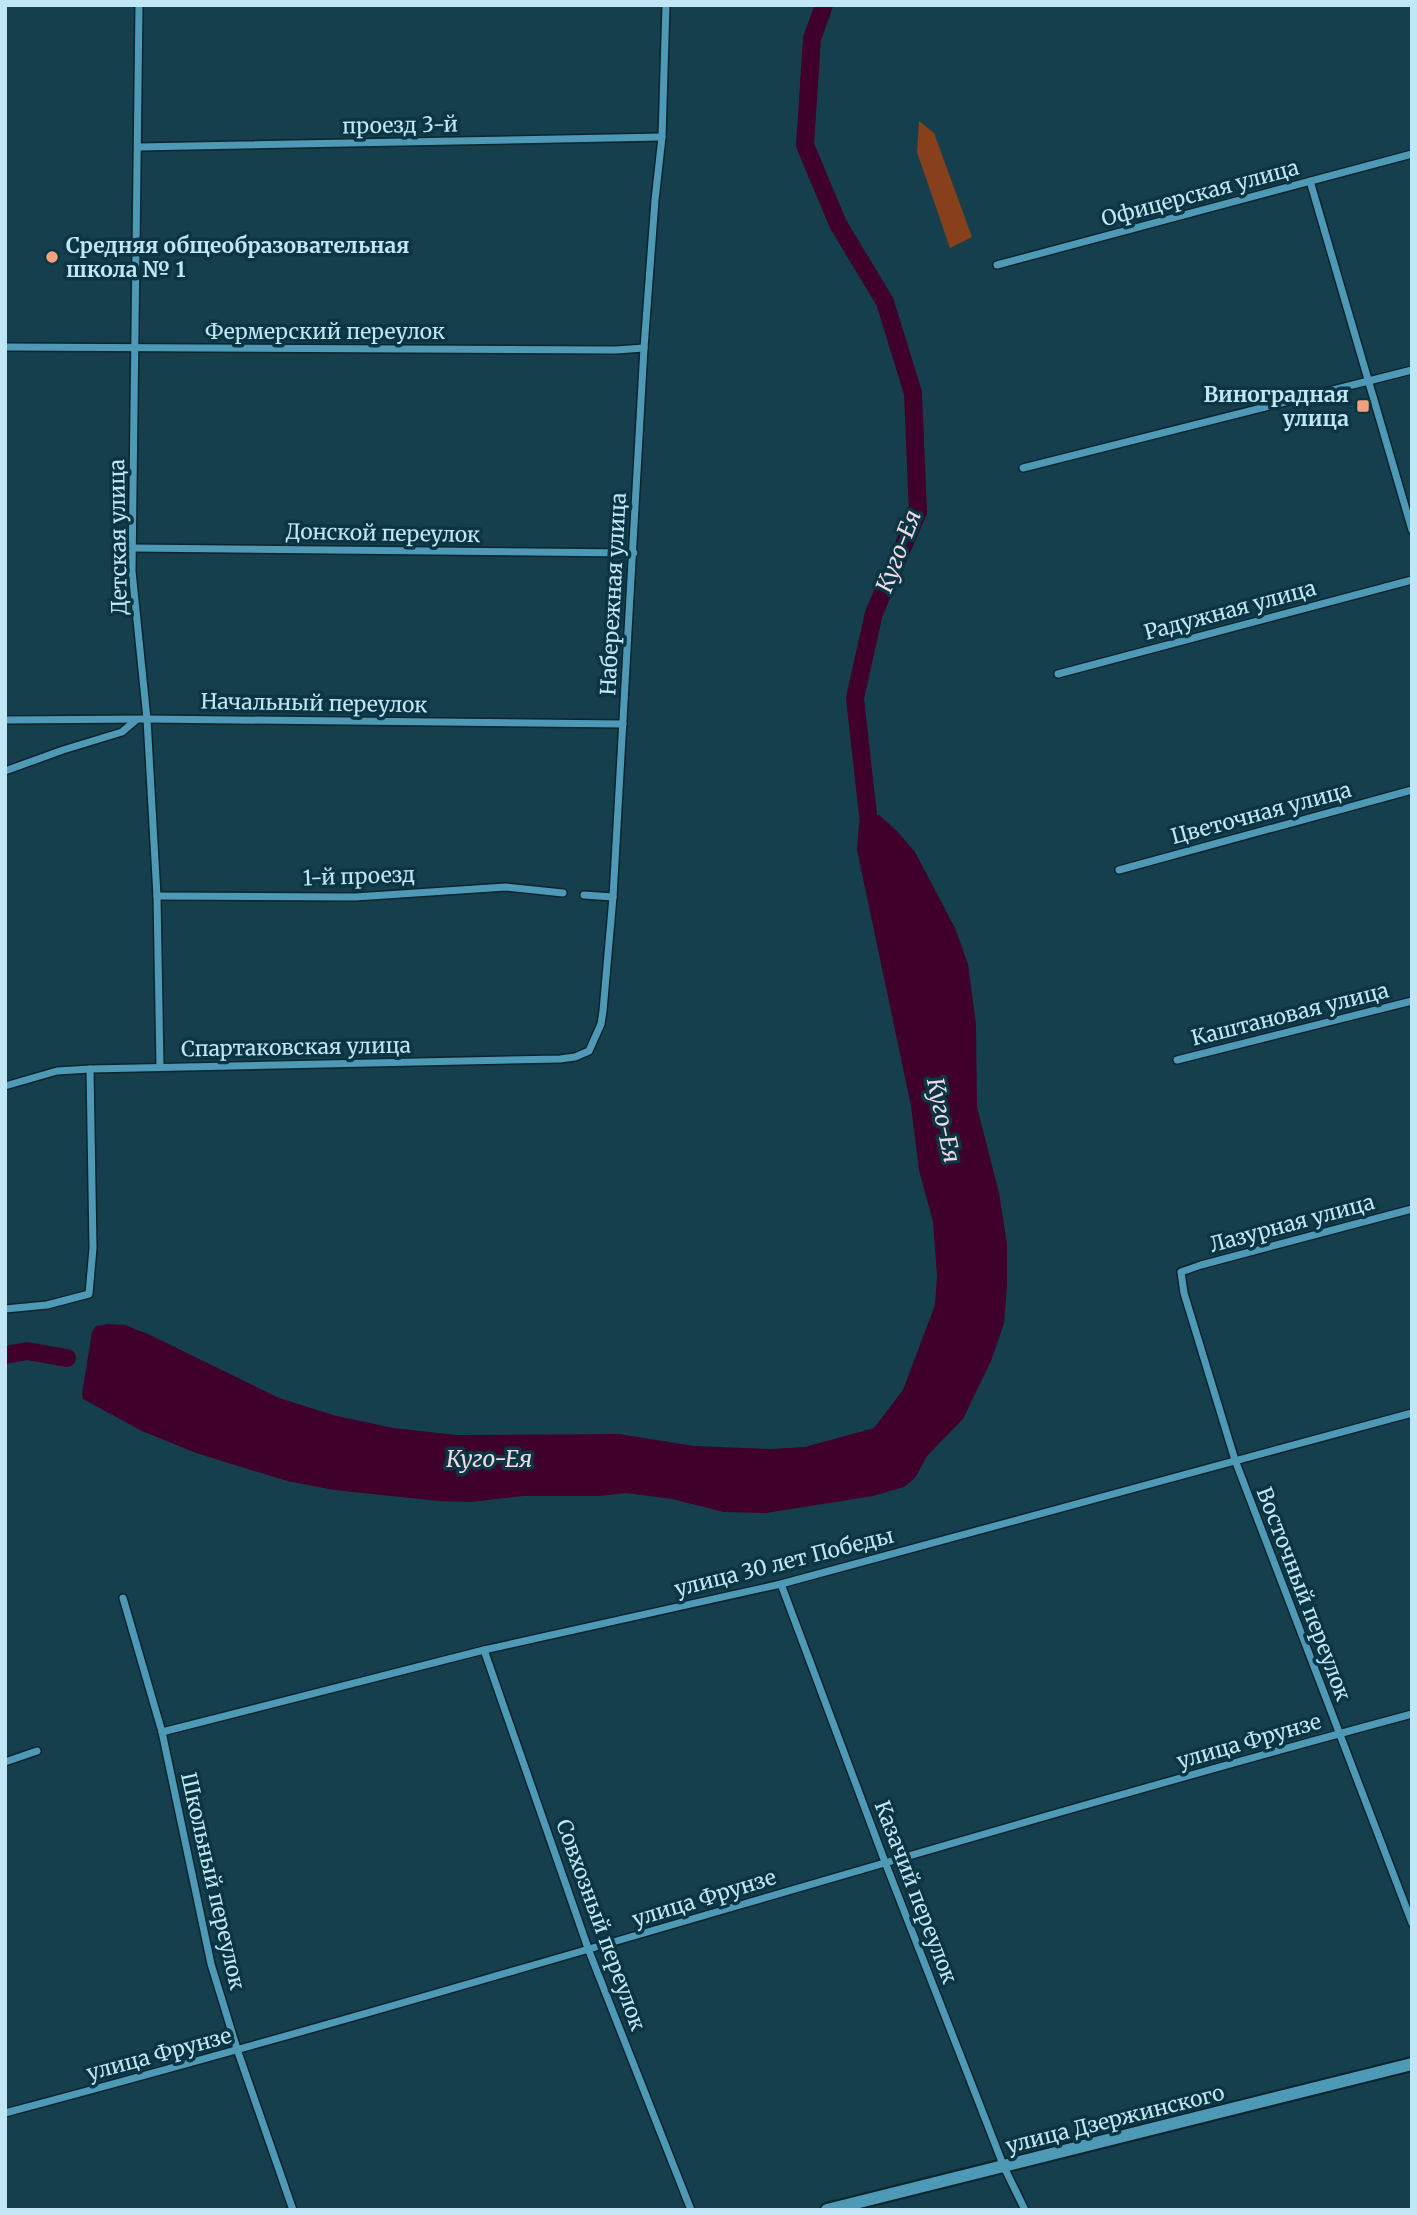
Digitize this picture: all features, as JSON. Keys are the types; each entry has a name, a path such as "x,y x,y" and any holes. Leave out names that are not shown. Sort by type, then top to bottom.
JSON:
{"street":[{"name":"Детская улица","path":"139,5 137,347 132,570 147,719 157,897 160,1067"},
{"name":"Набережная улица","path":"589,1051 601,1024 614,897 644,348 662,137 666,5"},
{"name":"проезд 3-й","path":"138,147 662,137"},
{"name":"Офицерская улица","path":"997,265 1412,154"},
{"path":"1310,181 1412,530"},
{"name":"Фермерский переулок","path":"5,347 644,348"},
{"path":"1023,468 1412,370"},
{"name":"Донской переулок","path":"132,548 634,553"},
{"name":"Радужная улица","path":"1058,674 1412,580"},
{"name":"Начальный переулок","path":"5,720 623,724"},
{"path":"5,771 122,733 136,720"},
{"name":"Цветочная улица","path":"1119,870 1412,790"},
{"name":"1-й проезд","path":"157,897 355,897 506,887 563,893"},
{"path":"584,895 614,897"},
{"name":"Каштановая улица","path":"1177,1060 1412,1001"},
{"name":"Спартаковская улица","path":"5,1086 57,1071 90,1069 560,1059 589,1051"},
{"path":"5,1309 47,1305 89,1294 93,1248 90,1069"},
{"name":"Лазурная улица","path":"1181,1272 1412,1209"},
{"name":"Восточный переулок","path":"1181,1272 1184,1293 1235,1460 1412,1923"},
{"name":"улица 30 лет Победы","path":"162,1732 484,1650 781,1584 1412,1413"},
{"name":"Казачий переулок","path":"781,1584 885,1863 1004,2167 1025,2210"},
{"name":"Школьный переулок","path":"123,1598 162,1732 211,1964 238,2052 293,2210"},
{"name":"Совхозный переулок","path":"484,1650 589,1951 691,2210"},
{"name":"улица Фрунзе","path":"5,2113 238,2052 885,1863 1412,1714"},
{"path":"5,1762 37,1751"},
{"name":"улица Дзержинского","path":"827,2210 1412,2064"}],"shaded area":[{"path":"919,121 934,133 972,237 950,248 917,152"}],"water":[{"path":"879,815 915,852 955,928 968,964 976,1024 977,1107 999,1193 1007,1244 1004,1323 991,1361 963,1419 927,1456 915,1478 904,1487 873,1496 766,1513 724,1512 672,1499 626,1493 600,1496 523,1496 470,1502 334,1490 287,1481 196,1453 142,1431 83,1399 92,1332 96,1326 108,1324 125,1325 148,1334 279,1398 333,1415 393,1428 456,1435 619,1434 694,1446 771,1449 805,1447 874,1428 903,1390 935,1305 937,1275 933,1222 919,1170 911,1106 857,850 859,823"}],"waterway":[{"name":"Куго-Ея","path":"824,5 812,39 805,145 838,224 885,302 913,393 918,512 874,613 855,698 871,842"},
{"name":"Куго-Ея","path":"5,1355 27,1351 67,1358"}],"place":[{"name":"Средняя общеобразовательная школа № 1","path":"52,257"},
{"name":"Виноградная улица","path":"1363,406"}]}
